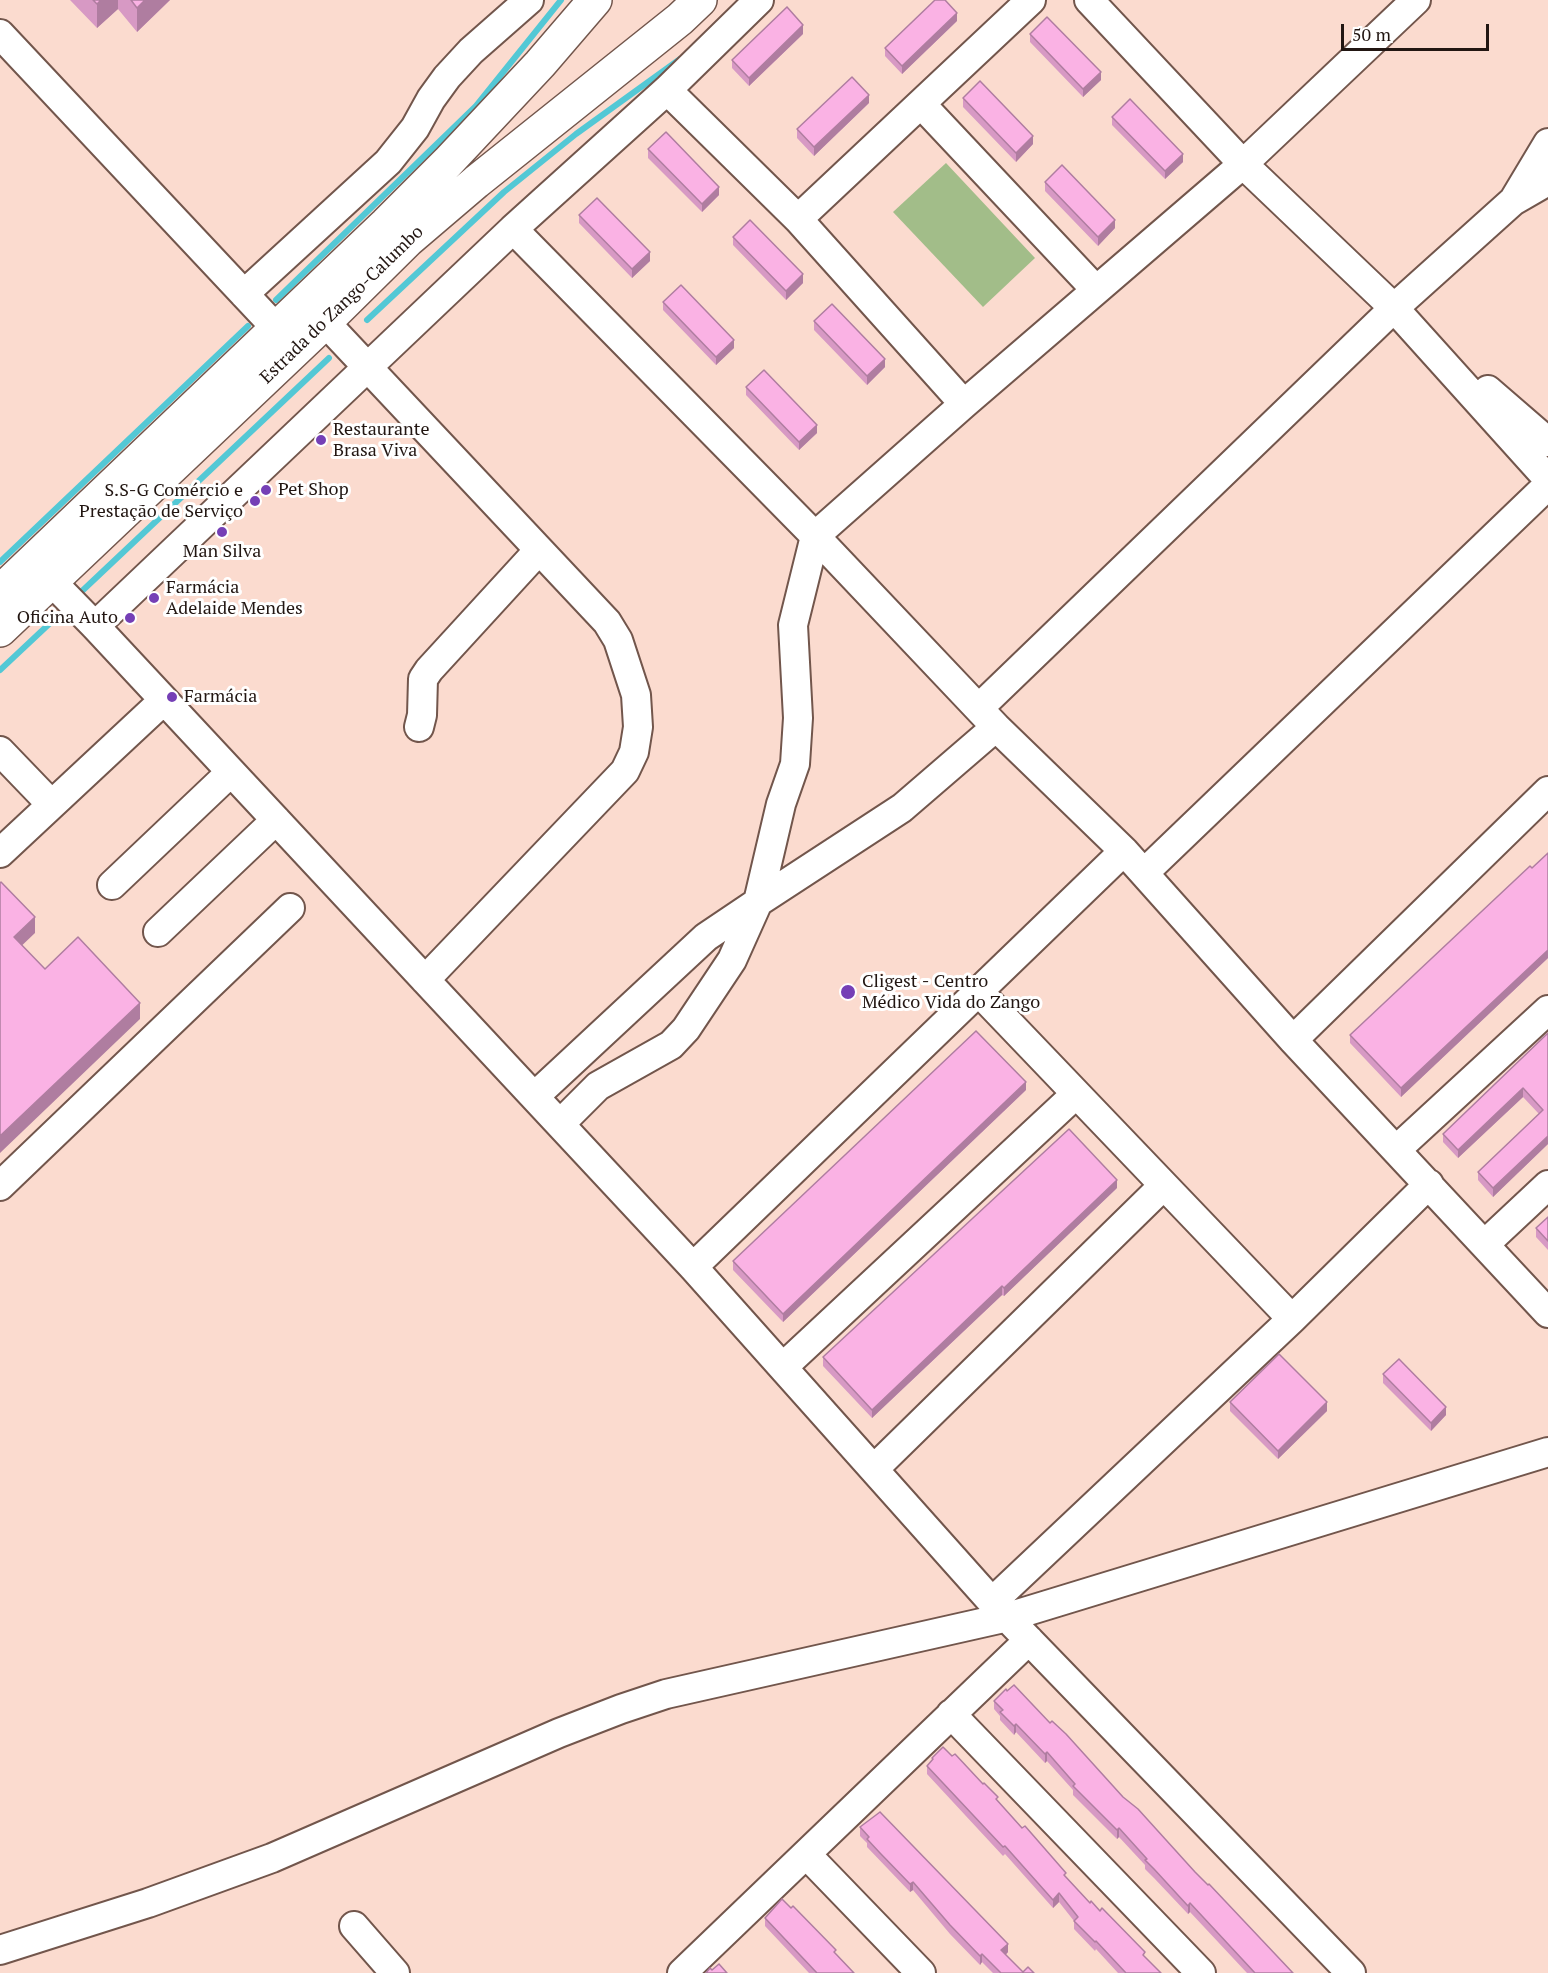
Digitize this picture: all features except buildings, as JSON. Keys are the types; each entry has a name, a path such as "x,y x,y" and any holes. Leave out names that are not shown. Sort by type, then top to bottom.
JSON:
{"main road":[{"path":"0,592 261,312 448,162 540,64 595,0"},
{"name":"Estrada do Zango-Calumbo","path":"0,630 73,603 346,344 408,240 688,6"}],"street":[{"path":"0,34 261,312 415,128 431,99 447,77 471,51 530,0"},
{"path":"759,0 667,90 513,229 346,344 73,603 693,1267 1000,1609 1352,1973"},
{"path":"798,219 1031,0"},
{"path":"1089,0 1243,164 1394,308 1548,441"},
{"path":"560,1124 598,1086 671,1045 686,1029 732,960 758,902 781,804 795,764 798,718 793,625 815,536 964,404 1243,164 1406,4"},
{"path":"667,90 798,219 964,404"},
{"path":"921,104 1096,290"},
{"path":"1513,201 1548,144"},
{"path":"535,1096 593,1055 617,1019 706,937 902,808 987,717 1394,308 1513,201 1548,181"},
{"path":"513,229 815,536 987,717 1124,851 1293,1040 1548,1313"},
{"path":"1394,308 1548,479"},
{"path":"346,344 606,622 618,640 636,695 638,727 634,752 625,771 425,980"},
{"path":"1144,873 1548,485"},
{"path":"419,727 422,715 423,679 429,670 539,550"},
{"path":"4,842 51,804 164,700"},
{"path":"0,751 51,804"},
{"path":"112,885 231,772"},
{"path":"1293,1040 1548,791"},
{"path":"158,932 276,820"},
{"path":"693,1267 1124,851"},
{"path":"0,1186 290,908"},
{"path":"979,992 1292,1319"},
{"path":"1396,1150 1548,1010"},
{"path":"593,1055 652,1055"},
{"path":"593,1055 598,1086"},
{"path":"783,1367 1076,1094"},
{"path":"1000,1609 1428,1184"},
{"path":"1485,1244 1548,1185"},
{"path":"874,1469 1163,1186"},
{"path":"0,1950 148,1903 272,1858 559,1733 666,1694 1000,1609 1548,1452"},
{"path":"682,1973 1029,1640"},
{"path":"951,1714 1202,1973"},
{"path":"807,1855 921,1973"},
{"path":"354,1926 395,1973"}],"green space":[{"path":"946,163 1035,258 983,307 893,212"}],"waterway":[{"path":"276,300 476,106 561,0"},
{"path":"367,320 504,192 576,134 680,59"},
{"path":"0,562 248,326"},
{"path":"81,592 329,358"},
{"path":"0,670 64,610"}],"place":[{"name":"Restaurante Brasa Viva","path":"321,440"},
{"name":"Pet Shop","path":"266,490"},
{"name":"S.S-G Comércio e Prestação de Serviço","path":"255,501"},
{"name":"Man Silva","path":"222,532"},
{"name":"Farmácia Adelaide Mendes","path":"154,598"},
{"name":"Oficina Auto","path":"130,618"},
{"name":"Farmácia","path":"172,697"},
{"name":"Cligest - Centro Médico Vida do Zango","path":"848,992"}]}
